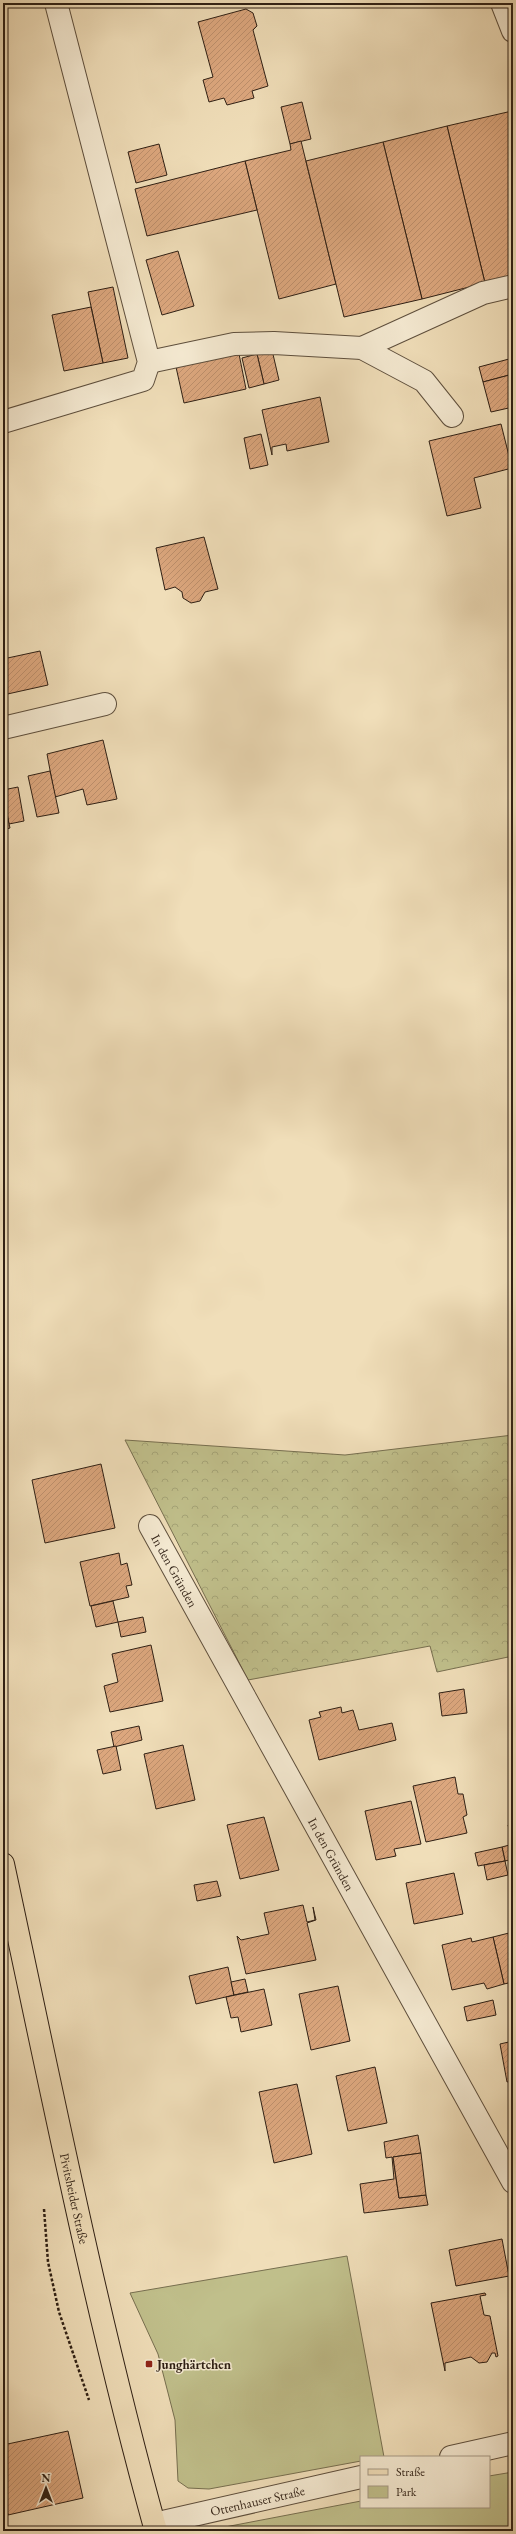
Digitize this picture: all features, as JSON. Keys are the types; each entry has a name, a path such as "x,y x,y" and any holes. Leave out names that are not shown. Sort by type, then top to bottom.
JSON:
{"main road":[{"name":"Pivitsheider Straße","path":"3,1864 83,2239 126,2421 155,2527"}],"street":[{"path":"3,422 144,380 149,362 56,3"},
{"path":"502,3 513,31"},
{"path":"362,348 483,293 513,286"},
{"path":"149,362 234,344 274,343 362,348 424,381 452,416"},
{"path":"3,728 105,704"},
{"name":"In den Gründen","path":"150,1526 513,2182"},
{"path":"454,2456 513,2443"},
{"name":"Ottenhauser Straße","path":"155,2527 360,2477"}],"green space":[{"path":"513,1435 513,1656 437,1672 430,1646 248,1680 125,1440 345,1455"},
{"path":"347,2256 384,2456 360,2456 360,2461 209,2489 188,2488 178,2481 175,2420 158,2354 130,2293"},
{"path":"513,2472 513,2531 219,2531 225,2527 360,2501 360,2508 490,2508 490,2476"}],"building":[{"path":"246,9 253,13 257,26 253,30 268,86 252,91 254,98 227,105 224,98 209,102 203,80 213,77 198,22"},
{"path":"302,102 311,139 290,144 281,107"},
{"path":"512,111 513,276 485,283 447,126"},
{"path":"447,126 485,283 422,299 383,142"},
{"path":"301,141 336,284 279,299 245,161 291,150 290,144"},
{"path":"383,142 422,299 344,317 306,161"},
{"path":"159,144 167,175 136,183 128,152"},
{"path":"245,161 257,210 147,236 135,189"},
{"path":"178,251 194,306 162,315 146,260"},
{"path":"113,287 128,358 103,363 88,292"},
{"path":"91,307 103,363 64,371 52,315"},
{"path":"272,350 279,380 264,384 257,354"},
{"path":"239,354 246,389 184,403 176,367"},
{"path":"257,354 264,384 249,388 242,358"},
{"path":"509,359 513,374 483,382 479,367"},
{"path":"513,374 513,407 491,412 483,382"},
{"path":"320,397 329,442 287,451 286,444 272,447 272,455 262,410"},
{"path":"501,424 512,468 474,478 481,508 447,516 429,441"},
{"path":"261,434 268,465 250,469 244,438"},
{"path":"3,454 7,475 3,476"},
{"path":"204,537 218,589 205,592 200,601 191,603 183,598 182,592 175,587 165,590 156,548"},
{"path":"40,651 48,685 3,695 3,659"},
{"path":"103,740 117,799 87,805 83,789 55,797 47,754"},
{"path":"50,771 59,813 37,817 28,776"},
{"path":"18,787 24,821 9,824 3,790"},
{"path":"3,798 10,828 3,830"},
{"path":"101,1464 115,1528 45,1543 32,1480"},
{"path":"119,1553 121,1565 127,1563 132,1585 126,1586 129,1597 90,1606 80,1562"},
{"path":"113,1601 118,1622 96,1627 91,1606"},
{"path":"143,1617 146,1632 121,1637 118,1622"},
{"path":"151,1645 163,1701 110,1712 104,1686 118,1682 112,1654"},
{"path":"464,1689 467,1713 442,1716 439,1693"},
{"path":"341,1707 342,1713 353,1710 359,1730 392,1723 396,1740 319,1760 309,1720 321,1717 319,1712"},
{"path":"139,1726 142,1740 114,1747 111,1732"},
{"path":"183,1745 195,1800 156,1809 144,1754"},
{"path":"116,1746 121,1770 103,1774 97,1750"},
{"path":"455,1777 458,1794 463,1794 467,1815 463,1817 467,1833 426,1842 413,1786"},
{"path":"411,1801 421,1844 394,1849 396,1856 376,1860 365,1811"},
{"path":"264,1817 279,1870 240,1879 227,1825"},
{"path":"513,1824 513,1836 511,1836 508,1825"},
{"path":"513,1844 513,1859 505,1861 502,1847"},
{"path":"502,1847 505,1861 478,1866 475,1853"},
{"path":"505,1861 508,1875 487,1880 484,1865"},
{"path":"454,1873 463,1914 414,1924 406,1883"},
{"path":"217,1881 221,1896 197,1901 194,1885"},
{"path":"303,1905 307,1922 315,1920 313,1907 316,1920 307,1923 316,1960 246,1974 237,1936 241,1940 269,1934 264,1913"},
{"path":"513,1932 513,1982 504,1984 493,1937"},
{"path":"493,1937 504,1984 487,1989 484,1983 452,1990 442,1945 471,1938 472,1942"},
{"path":"228,1967 234,1995 196,2004 189,1976"},
{"path":"245,1979 248,1992 234,1995 231,1982"},
{"path":"338,1986 350,2041 311,2050 299,1994"},
{"path":"264,1989 272,2025 241,2032 238,2017 231,2018 226,1997"},
{"path":"493,2000 496,2015 467,2021 464,2007"},
{"path":"513,2041 513,2081 507,2082 500,2044"},
{"path":"375,2067 387,2123 348,2131 336,2076"},
{"path":"297,2084 312,2154 274,2163 259,2092"},
{"path":"418,2135 421,2153 393,2157 399,2198 426,2195 428,2205 364,2213 360,2184 394,2179 392,2157 386,2158 384,2142"},
{"path":"421,2153 426,2195 399,2198 393,2157"},
{"path":"502,2239 509,2276 456,2286 449,2250"},
{"path":"485,2293 486,2295 480,2296 484,2315 490,2316 498,2356 496,2357 495,2353 492,2353 487,2362 479,2363 471,2357 445,2363 445,2371 431,2303"},
{"path":"68,2431 83,2498 8,2515 3,2491 3,2445"},
{"path":"3,2491 8,2515 3,2516"}],"place":[{"name":"Junghärtchen","path":"149,2364"}]}
